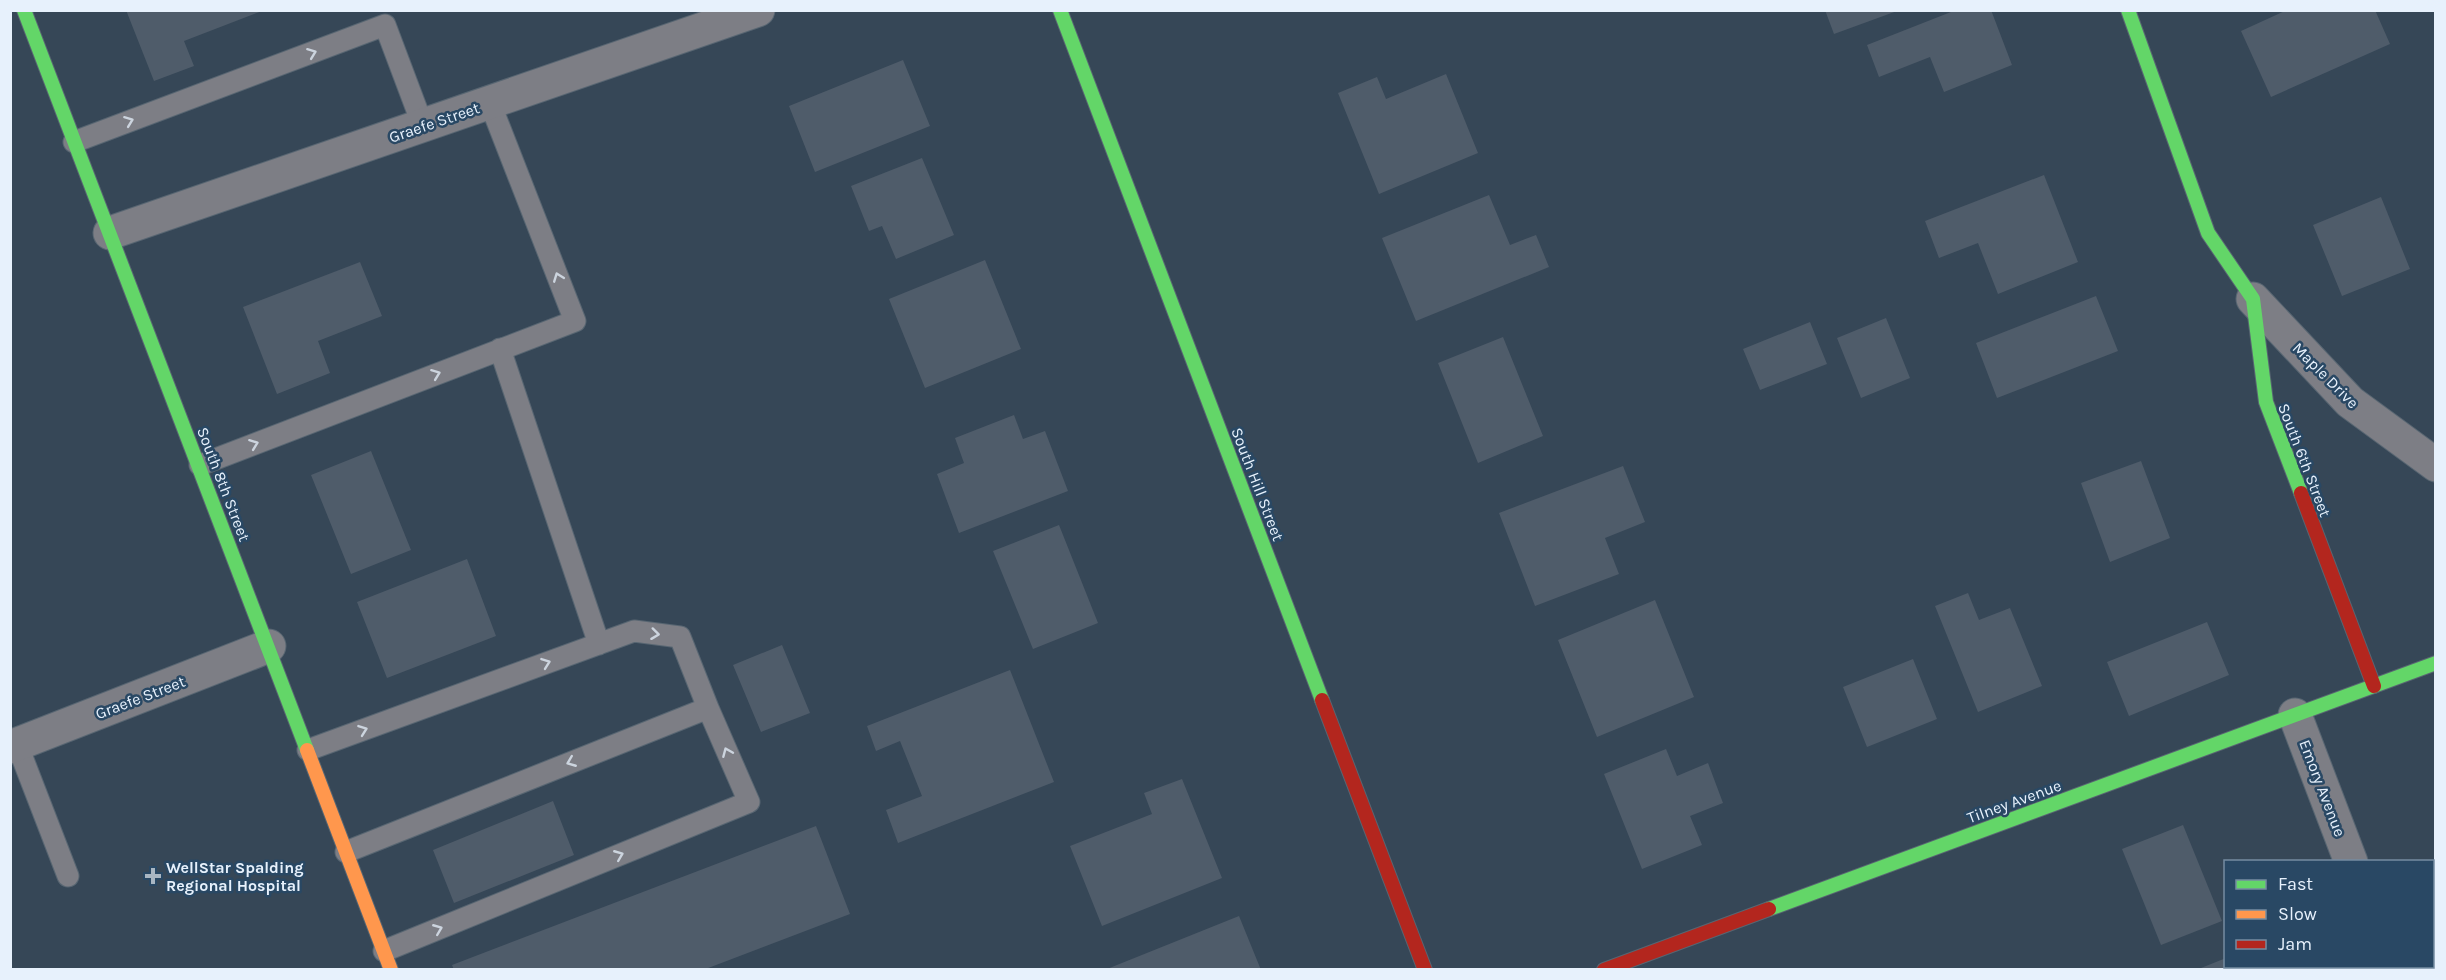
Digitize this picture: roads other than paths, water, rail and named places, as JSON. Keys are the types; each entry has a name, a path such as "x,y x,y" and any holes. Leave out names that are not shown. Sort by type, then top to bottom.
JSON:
{"street":[{"name":"South 8th Street","path":"24,10 200,465 387,960"},
{"name":"Graefe Street","path":"110,233 758,10"},
{"name":"South Hill Street","path":"1060,10 1425,969"},
{"name":"South 6th Street","path":"2128,10 2208,232 2253,299 2266,402 2374,686"},
{"name":"Maple Drive","path":"2253,299 2350,402 2436,465"},
{"name":"Graefe Street","path":"14,746 269,646"},
{"name":"Tilney Avenue","path":"1604,969 2436,663"},
{"name":"Emory Avenue","path":"2295,715 2351,860"}],"lane":[{"path":"74,142 385,26 423,126"},
{"path":"200,465 575,321 490,103"},
{"path":"500,349 599,644"},
{"path":"308,750 634,631 680,637 749,802 387,960"},
{"path":"346,852 708,708"},
{"path":"14,746 68,876"}],"place":[{"name":"WellStar Spalding Regional Hospital","path":"153,876"}]}
